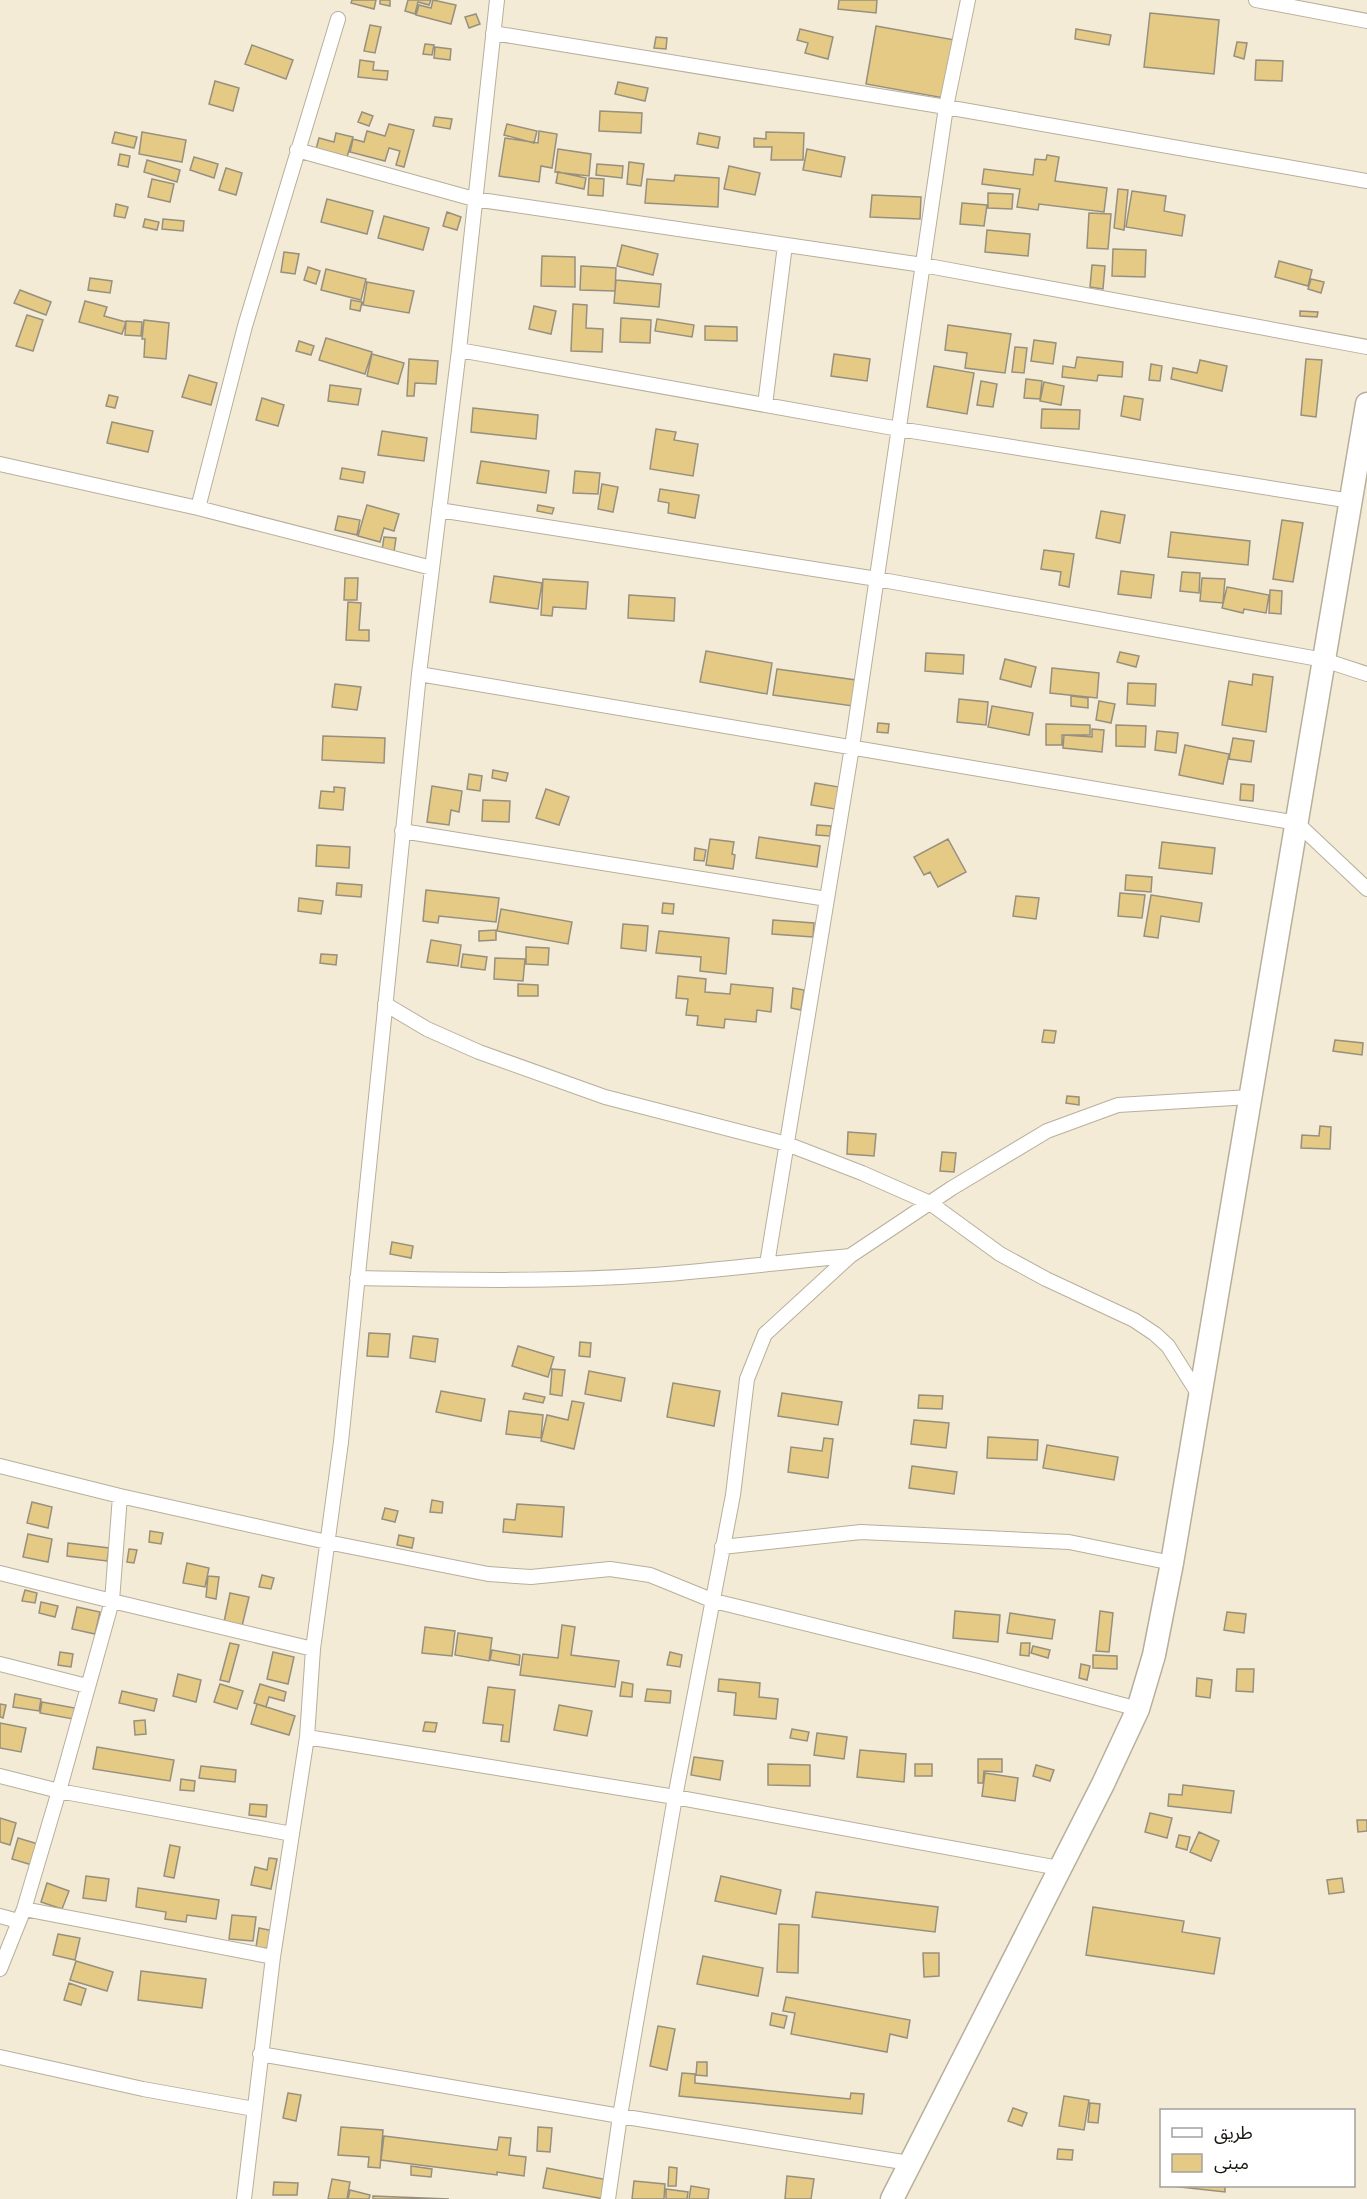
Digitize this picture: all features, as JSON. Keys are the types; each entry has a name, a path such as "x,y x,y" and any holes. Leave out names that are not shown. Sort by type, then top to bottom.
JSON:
{"main road":[{"path":"892,2199 1103,1784 1137,1709 1154,1655 1172,1563 1367,404"}],"street":[{"path":"244,2199 273,1957 307,1737 314,1649 341,1442 402,831 459,350 497,0"},
{"path":"767,1264 852,747 946,107 968,0"},
{"path":"1256,0 1367,21"},
{"path":"198,508 245,326 338,19"},
{"path":"493,33 946,107 1367,181"},
{"path":"297,150 474,199 923,265 1367,347"},
{"path":"765,405 785,245"},
{"path":"459,350 899,429 1351,501"},
{"path":"0,464 198,508 432,568"},
{"path":"439,510 877,579 1324,660 1367,674"},
{"path":"419,674 1297,823 1367,889"},
{"path":"402,831 827,899"},
{"path":"385,1004 427,1029 479,1052 605,1097 786,1143 930,1203 1000,1254 1046,1280 1134,1320 1155,1334 1168,1346 1199,1395"},
{"path":"608,2199 620,2116 675,1797 733,1495 747,1379 765,1334 850,1256 930,1203 1047,1131 1118,1106 1250,1097"},
{"path":"357,1278 507,1281 653,1275 850,1256"},
{"path":"0,1466 120,1496 327,1542 488,1574 531,1577 610,1569 650,1575 714,1602 979,1666 1137,1709"},
{"path":"0,1969 21,1915 59,1791 111,1602 120,1496"},
{"path":"722,1547 861,1532 1069,1542 1172,1563"},
{"path":"0,1573 111,1602 314,1649"},
{"path":"0,1664 87,1686"},
{"path":"307,1737 675,1797 1059,1868"},
{"path":"0,1776 59,1791 292,1834"},
{"path":"0,1916 21,1915 273,1957"},
{"path":"260,2054 909,2163"},
{"path":"0,2057 142,2089 254,2109"}],"building":[{"path":"352,0 376,0 374,9 351,3"},
{"path":"380,0 390,0 390,6 380,4"},
{"path":"408,0 431,0 429,5 418,2 415,14 405,11"},
{"path":"433,0 456,5 451,24 416,15 419,5 431,8"},
{"path":"839,0 877,0 876,13 838,9"},
{"path":"1150,13 1219,20 1214,74 1144,67"},
{"path":"476,14 480,24 469,28 465,17"},
{"path":"370,25 381,27 375,53 364,51"},
{"path":"876,26 955,40 944,98 866,84"},
{"path":"800,29 833,37 828,59 805,53 808,43 797,40"},
{"path":"1076,29 1111,35 1109,45 1075,39"},
{"path":"656,37 667,38 666,49 654,48"},
{"path":"1237,42 1247,43 1244,59 1234,56"},
{"path":"425,44 434,45 432,55 423,54"},
{"path":"252,45 293,60 286,79 245,64"},
{"path":"435,47 451,49 450,60 434,58"},
{"path":"360,60 374,62 373,70 388,71 387,80 358,77"},
{"path":"1256,60 1283,61 1282,81 1255,80"},
{"path":"215,81 239,88 233,111 209,104"},
{"path":"618,82 648,88 645,101 615,94"},
{"path":"600,111 642,113 641,133 599,131"},
{"path":"362,112 373,116 369,126 358,122"},
{"path":"435,117 452,119 450,129 433,126"},
{"path":"389,124 414,130 404,167 396,165 400,151 389,148 385,161 350,152 353,139 364,142 367,131 385,136"},
{"path":"507,124 537,131 534,143 504,135"},
{"path":"539,131 557,134 552,168 541,166 539,182 499,176 505,138 538,143"},
{"path":"115,132 137,137 134,148 112,143"},
{"path":"142,132 186,140 182,162 139,154"},
{"path":"766,132 804,133 803,160 771,160 772,147 754,147 754,138 766,139"},
{"path":"336,133 353,137 347,157 316,149 319,138 334,142"},
{"path":"699,133 720,137 718,148 697,144"},
{"path":"558,149 591,154 589,176 555,172"},
{"path":"807,149 845,157 841,177 803,170"},
{"path":"120,154 130,156 128,167 118,165"},
{"path":"1047,155 1059,157 1055,181 1107,188 1104,212 1039,204 1038,210 1017,207 1020,189 982,184 984,169 1033,175 1035,159 1046,160"},
{"path":"194,157 218,164 214,178 190,170"},
{"path":"147,160 180,170 177,182 144,172"},
{"path":"629,162 644,164 641,186 627,184"},
{"path":"597,164 623,166 622,178 596,175"},
{"path":"729,166 760,173 755,195 724,189"},
{"path":"226,168 242,173 236,195 219,190"},
{"path":"558,172 586,178 584,189 556,183"},
{"path":"675,175 719,178 718,207 645,203 647,179 674,181"},
{"path":"589,178 604,179 603,196 588,195"},
{"path":"152,179 174,184 170,202 148,197"},
{"path":"1118,189 1128,190 1124,230 1114,228"},
{"path":"1132,191 1166,196 1164,211 1185,215 1182,236 1126,227"},
{"path":"988,193 1013,194 1012,209 988,208"},
{"path":"872,195 921,197 920,219 870,217"},
{"path":"327,199 373,211 367,234 321,222"},
{"path":"962,203 987,205 984,226 960,224"},
{"path":"116,204 128,207 125,218 114,216"},
{"path":"447,212 461,217 457,230 443,226"},
{"path":"1089,213 1111,214 1108,249 1087,248"},
{"path":"384,216 429,228 423,250 378,238"},
{"path":"145,219 159,222 157,230 143,227"},
{"path":"163,219 184,221 183,231 162,229"},
{"path":"987,230 1030,234 1028,256 985,252"},
{"path":"622,245 658,254 653,275 617,266"},
{"path":"1113,249 1146,250 1145,277 1112,276"},
{"path":"284,252 299,254 295,274 281,272"},
{"path":"542,256 575,257 575,287 541,286"},
{"path":"1279,261 1312,270 1308,286 1275,277"},
{"path":"1092,265 1105,266 1103,289 1090,287"},
{"path":"581,266 616,268 615,291 580,290"},
{"path":"308,267 320,271 316,284 304,280"},
{"path":"326,269 366,279 361,300 321,290"},
{"path":"90,278 112,281 110,293 88,290"},
{"path":"1311,279 1324,282 1321,293 1308,289"},
{"path":"616,280 661,284 659,307 614,303"},
{"path":"367,282 414,291 409,313 363,305"},
{"path":"20,290 51,302 46,315 14,303"},
{"path":"351,300 362,302 360,311 350,309"},
{"path":"85,301 107,307 104,316 126,322 122,334 79,322"},
{"path":"573,304 587,305 586,328 603,329 602,352 571,351"},
{"path":"534,306 556,311 551,334 529,329"},
{"path":"1300,311 1318,312 1317,317 1300,316"},
{"path":"27,315 43,320 33,351 16,346"},
{"path":"621,318 651,320 650,343 620,342"},
{"path":"657,319 694,325 692,337 655,331"},
{"path":"144,320 169,323 166,359 144,357 145,339 142,339"},
{"path":"126,321 142,322 141,336 125,335"},
{"path":"948,325 1011,334 1005,373 965,368 967,353 945,350"},
{"path":"705,326 737,327 737,341 705,340"},
{"path":"326,338 372,352 365,374 319,360"},
{"path":"1034,340 1056,343 1053,364 1031,361"},
{"path":"299,341 314,346 311,355 296,351"},
{"path":"1015,347 1027,348 1024,373 1012,372"},
{"path":"372,354 404,363 398,384 367,376"},
{"path":"834,354 870,359 867,381 831,376"},
{"path":"1077,357 1123,362 1122,377 1098,375 1097,381 1062,377 1063,366 1075,368"},
{"path":"409,359 438,361 436,384 415,383 414,396 407,396"},
{"path":"1306,359 1322,360 1316,417 1301,415"},
{"path":"1200,360 1227,366 1222,391 1171,379 1173,368 1197,373"},
{"path":"1151,364 1162,366 1160,381 1149,380"},
{"path":"934,366 974,373 967,414 927,407"},
{"path":"189,375 217,383 211,405 182,397"},
{"path":"1026,379 1042,381 1040,399 1024,398"},
{"path":"981,381 997,384 993,407 977,405"},
{"path":"1044,382 1064,386 1061,405 1040,401"},
{"path":"330,385 361,389 358,405 328,401"},
{"path":"109,395 118,397 115,408 106,406"},
{"path":"1124,396 1143,399 1140,420 1121,416"},
{"path":"262,398 284,405 278,426 256,420"},
{"path":"473,408 538,415 536,439 471,432"},
{"path":"1042,409 1080,410 1079,429 1041,428"},
{"path":"112,422 153,431 148,452 107,443"},
{"path":"656,429 676,432 674,440 698,444 693,476 650,469"},
{"path":"382,431 427,438 424,461 378,455"},
{"path":"481,461 549,471 546,493 477,483"},
{"path":"342,468 365,472 363,483 340,479"},
{"path":"575,471 600,473 598,494 573,493"},
{"path":"602,484 618,487 613,512 598,509"},
{"path":"660,489 699,495 695,518 668,513 669,503 658,501"},
{"path":"367,505 399,514 394,531 384,528 380,542 358,536"},
{"path":"538,505 554,508 552,514 537,511"},
{"path":"1101,511 1125,515 1120,543 1096,538"},
{"path":"338,516 360,520 357,535 335,530"},
{"path":"1282,520 1303,523 1293,582 1273,579"},
{"path":"1171,532 1250,541 1248,565 1168,557"},
{"path":"384,537 396,538 394,552 382,550"},
{"path":"1044,550 1074,554 1069,587 1059,585 1061,572 1041,569"},
{"path":"1121,571 1154,575 1151,598 1118,594"},
{"path":"1182,572 1200,573 1199,593 1180,591"},
{"path":"494,576 542,583 538,609 490,602"},
{"path":"345,578 358,578 357,600 344,600"},
{"path":"1202,578 1225,579 1223,603 1200,601"},
{"path":"543,579 588,582 586,609 553,607 552,616 541,615"},
{"path":"1227,587 1269,595 1266,613 1244,609 1243,613 1222,608"},
{"path":"1270,590 1282,591 1281,614 1269,613"},
{"path":"629,595 675,598 674,621 628,618"},
{"path":"348,602 361,603 359,630 369,630 369,641 346,640"},
{"path":"706,651 772,663 767,694 700,682"},
{"path":"1120,652 1139,656 1136,667 1117,662"},
{"path":"926,653 964,655 963,674 925,671"},
{"path":"1005,659 1036,667 1031,687 1000,679"},
{"path":"1052,668 1099,673 1097,698 1050,693"},
{"path":"777,669 856,680 853,706 773,695"},
{"path":"1253,674 1273,677 1266,732 1222,725 1229,681 1252,685"},
{"path":"1128,683 1156,684 1155,706 1127,704"},
{"path":"335,684 361,687 357,710 332,707"},
{"path":"1071,696 1088,698 1088,708 1071,706"},
{"path":"959,699 988,702 986,725 957,722"},
{"path":"1099,701 1115,704 1111,723 1096,720"},
{"path":"992,706 1033,713 1029,735 988,727"},
{"path":"878,723 889,724 888,733 877,732"},
{"path":"1046,724 1090,725 1090,735 1062,735 1062,745 1046,745"},
{"path":"1116,725 1146,726 1145,747 1116,746"},
{"path":"1092,729 1104,730 1102,752 1063,748 1064,735 1092,737"},
{"path":"1157,731 1178,733 1176,753 1155,750"},
{"path":"323,736 385,738 384,763 322,760"},
{"path":"1233,738 1254,741 1251,762 1229,759"},
{"path":"1185,745 1229,754 1223,784 1179,775"},
{"path":"493,770 508,773 506,781 492,778"},
{"path":"469,774 482,776 480,791 467,789"},
{"path":"815,783 839,787 835,809 811,805"},
{"path":"1241,784 1254,785 1253,801 1240,800"},
{"path":"432,786 462,791 459,812 451,810 449,825 427,822"},
{"path":"334,787 345,788 343,810 319,808 321,791 334,792"},
{"path":"546,789 569,797 559,825 536,818"},
{"path":"483,800 510,801 509,822 482,821"},
{"path":"817,825 831,826 830,836 816,835"},
{"path":"759,837 820,846 817,867 756,858"},
{"path":"710,839 734,842 733,869 706,865"},
{"path":"948,839 966,872 938,887 930,872 924,875 914,857"},
{"path":"1162,842 1215,848 1212,874 1159,868"},
{"path":"317,845 350,847 349,868 316,866"},
{"path":"695,848 706,850 704,861 694,860"},
{"path":"1126,875 1152,877 1151,892 1125,890"},
{"path":"337,883 362,885 361,897 336,895"},
{"path":"426,890 499,898 496,922 439,916 438,923 423,921"},
{"path":"1120,893 1145,895 1142,918 1118,916"},
{"path":"1151,895 1202,903 1199,922 1161,916 1158,938 1144,936"},
{"path":"1016,896 1039,898 1036,919 1013,916"},
{"path":"299,898 323,901 321,914 298,911"},
{"path":"663,903 674,904 673,914 662,913"},
{"path":"501,909 572,922 568,944 497,931"},
{"path":"773,920 814,923 813,937 772,934"},
{"path":"623,924 648,926 646,951 621,948"},
{"path":"496,930 496,940 479,941 479,931"},
{"path":"659,931 729,938 726,974 700,971 701,957 656,953"},
{"path":"431,940 461,945 458,966 427,962"},
{"path":"526,947 549,948 548,965 526,964"},
{"path":"321,954 337,955 336,965 320,963"},
{"path":"463,954 487,957 485,970 461,967"},
{"path":"495,958 525,959 523,981 494,979"},
{"path":"678,976 706,979 705,992 730,994 731,984 773,988 771,1012 757,1010 756,1022 725,1019 724,1028 697,1025 698,1016 686,1015 688,999 676,998"},
{"path":"518,984 538,985 538,996 518,996"},
{"path":"793,988 804,990 801,1010 791,1008"},
{"path":"1044,1030 1056,1031 1054,1043 1042,1042"},
{"path":"1335,1040 1363,1043 1362,1055 1333,1051"},
{"path":"1067,1096 1079,1097 1079,1105 1066,1103"},
{"path":"1320,1126 1331,1127 1330,1149 1301,1148 1302,1135 1319,1136"},
{"path":"848,1132 876,1134 874,1156 847,1154"},
{"path":"942,1152 956,1153 954,1172 940,1171"},
{"path":"392,1242 413,1246 411,1258 390,1254"},
{"path":"369,1333 390,1334 388,1357 367,1356"},
{"path":"413,1336 438,1339 435,1362 410,1358"},
{"path":"580,1342 591,1343 590,1357 579,1356"},
{"path":"518,1346 554,1357 548,1377 512,1366"},
{"path":"552,1369 565,1370 562,1396 550,1394"},
{"path":"589,1371 625,1378 621,1401 585,1394"},
{"path":"673,1383 720,1391 714,1426 667,1417"},
{"path":"441,1391 485,1399 481,1421 436,1412"},
{"path":"525,1393 545,1397 543,1403 523,1399"},
{"path":"782,1393 842,1402 838,1425 778,1416"},
{"path":"919,1395 943,1396 942,1409 918,1408"},
{"path":"572,1401 584,1403 574,1449 541,1441 547,1415 568,1420"},
{"path":"509,1411 543,1415 541,1438 506,1434"},
{"path":"914,1420 949,1423 946,1448 911,1444"},
{"path":"988,1437 1038,1440 1037,1460 987,1458"},
{"path":"824,1438 833,1439 828,1478 788,1472 791,1447 822,1451"},
{"path":"1047,1445 1118,1457 1114,1480 1043,1468"},
{"path":"912,1466 957,1472 954,1494 909,1488"},
{"path":"432,1500 443,1502 442,1513 430,1512"},
{"path":"32,1502 52,1507 48,1528 27,1523"},
{"path":"517,1504 564,1507 562,1537 503,1532 504,1519 515,1520"},
{"path":"385,1508 398,1511 395,1522 382,1519"},
{"path":"150,1531 163,1533 161,1544 149,1542"},
{"path":"28,1534 52,1539 48,1562 23,1557"},
{"path":"399,1535 414,1538 412,1548 397,1545"},
{"path":"68,1543 109,1548 107,1561 67,1556"},
{"path":"129,1549 137,1550 134,1563 127,1562"},
{"path":"187,1563 209,1568 205,1587 183,1583"},
{"path":"262,1575 274,1578 271,1589 259,1587"},
{"path":"208,1576 219,1577 216,1599 206,1597"},
{"path":"25,1590 37,1593 35,1603 22,1601"},
{"path":"230,1593 249,1597 242,1626 224,1622"},
{"path":"41,1602 58,1606 55,1617 39,1613"},
{"path":"77,1607 100,1612 95,1634 72,1629"},
{"path":"955,1611 1000,1615 998,1642 953,1638"},
{"path":"1100,1611 1113,1613 1109,1652 1096,1651"},
{"path":"1227,1612 1246,1614 1244,1633 1224,1630"},
{"path":"1010,1613 1055,1620 1052,1639 1007,1633"},
{"path":"562,1625 575,1627 571,1655 619,1661 615,1687 520,1675 523,1654 558,1658"},
{"path":"425,1627 455,1631 452,1656 422,1653"},
{"path":"458,1633 492,1638 489,1661 455,1655"},
{"path":"230,1643 239,1645 229,1682 220,1680"},
{"path":"1021,1643 1030,1643 1029,1656 1020,1655"},
{"path":"1033,1646 1050,1650 1048,1658 1031,1653"},
{"path":"492,1650 520,1655 519,1665 490,1660"},
{"path":"60,1652 73,1654 71,1667 58,1665"},
{"path":"273,1652 294,1657 288,1684 267,1679"},
{"path":"670,1652 682,1655 680,1667 667,1665"},
{"path":"1093,1655 1117,1656 1117,1669 1093,1668"},
{"path":"1081,1664 1090,1666 1087,1680 1079,1678"},
{"path":"1237,1669 1254,1669 1253,1692 1236,1691"},
{"path":"178,1674 201,1680 196,1702 173,1696"},
{"path":"1197,1678 1212,1680 1210,1698 1196,1696"},
{"path":"719,1679 760,1683 759,1697 778,1699 776,1719 734,1715 736,1693 718,1691"},
{"path":"622,1682 633,1684 632,1697 620,1696"},
{"path":"220,1684 243,1691 237,1709 214,1702"},
{"path":"260,1684 286,1692 284,1701 269,1697 266,1707 254,1703"},
{"path":"488,1687 515,1690 509,1742 501,1741 503,1725 483,1723"},
{"path":"647,1689 671,1691 670,1703 645,1701"},
{"path":"122,1691 157,1699 154,1711 119,1703"},
{"path":"15,1694 41,1699 39,1711 13,1707"},
{"path":"42,1702 75,1708 73,1719 40,1713"},
{"path":"0,1704 6,1705 3,1718 0,1717"},
{"path":"257,1704 295,1716 289,1735 251,1724"},
{"path":"559,1705 592,1711 587,1736 554,1730"},
{"path":"145,1720 146,1734 135,1735 134,1721"},
{"path":"425,1722 437,1723 435,1732 423,1731"},
{"path":"0,1723 26,1728 21,1752 0,1748"},
{"path":"792,1729 809,1732 807,1741 790,1738"},
{"path":"817,1733 847,1737 844,1759 814,1755"},
{"path":"97,1747 174,1760 170,1781 93,1769"},
{"path":"860,1750 906,1754 904,1782 857,1777"},
{"path":"694,1757 723,1761 720,1780 691,1775"},
{"path":"978,1759 1002,1759 1002,1772 984,1771 983,1783 978,1783"},
{"path":"768,1764 810,1765 810,1786 768,1785"},
{"path":"915,1764 932,1764 932,1776 915,1776"},
{"path":"1036,1765 1054,1770 1050,1781 1033,1776"},
{"path":"201,1766 236,1770 235,1782 199,1778"},
{"path":"985,1773 1018,1778 1015,1801 982,1796"},
{"path":"181,1779 195,1781 194,1791 180,1790"},
{"path":"1183,1785 1234,1791 1231,1813 1168,1806 1169,1794 1182,1795"},
{"path":"250,1804 267,1805 266,1817 249,1815"},
{"path":"1150,1813 1172,1818 1167,1838 1145,1832"},
{"path":"0,1818 16,1823 10,1845 0,1842"},
{"path":"1357,1820 1367,1820 1367,1831 1358,1832"},
{"path":"1199,1832 1219,1841 1211,1861 1190,1852"},
{"path":"1179,1835 1190,1837 1187,1850 1176,1847"},
{"path":"18,1838 38,1844 32,1865 12,1859"},
{"path":"170,1845 180,1847 174,1878 164,1876"},
{"path":"269,1858 277,1859 271,1889 251,1885 255,1867 267,1870"},
{"path":"86,1876 109,1879 106,1901 83,1898"},
{"path":"721,1876 781,1890 776,1914 715,1901"},
{"path":"1342,1878 1344,1892 1329,1894 1327,1880"},
{"path":"47,1883 69,1891 62,1909 41,1902"},
{"path":"138,1888 219,1900 216,1919 187,1915 186,1922 165,1919 166,1912 136,1907"},
{"path":"816,1892 938,1907 935,1932 812,1917"},
{"path":"1093,1907 1184,1921 1182,1932 1220,1938 1214,1974 1086,1955"},
{"path":"232,1915 256,1917 253,1941 229,1939"},
{"path":"779,1924 799,1925 798,1973 777,1972"},
{"path":"259,1928 274,1931 271,1949 256,1947"},
{"path":"58,1934 80,1938 75,1960 53,1955"},
{"path":"923,1953 939,1953 939,1976 924,1977"},
{"path":"703,1956 763,1968 758,1996 697,1984"},
{"path":"76,1961 113,1972 107,1991 70,1980"},
{"path":"141,1971 206,1979 202,2008 138,2000"},
{"path":"69,1983 86,1989 81,2005 64,2000"},
{"path":"786,1997 910,2020 907,2038 890,2034 887,2052 791,2034 795,2013 783,2011"},
{"path":"772,2013 787,2016 784,2028 770,2025"},
{"path":"658,2026 675,2029 667,2070 650,2066"},
{"path":"697,2062 707,2062 707,2076 696,2075"},
{"path":"682,2073 695,2074 695,2083 850,2099 851,2093 864,2094 862,2114 679,2096"},
{"path":"288,2093 301,2095 296,2121 283,2118"},
{"path":"1064,2096 1089,2100 1084,2130 1059,2126"},
{"path":"1090,2103 1100,2104 1098,2123 1088,2122"},
{"path":"1013,2108 1027,2113 1022,2126 1008,2121"},
{"path":"341,2127 383,2130 380,2168 368,2167 369,2157 338,2155"},
{"path":"538,2127 552,2128 550,2152 537,2151"},
{"path":"384,2136 497,2150 499,2137 511,2138 509,2155 526,2157 524,2176 497,2172 497,2175 381,2160"},
{"path":"1058,2149 1073,2150 1072,2160 1057,2159"},
{"path":"411,2166 432,2169 431,2177 411,2175"},
{"path":"669,2167 677,2168 676,2186 668,2186"},
{"path":"547,2168 608,2180 604,2199 543,2188"},
{"path":"787,2176 814,2179 811,2199 785,2199"},
{"path":"332,2179 350,2182 347,2199 328,2199"},
{"path":"634,2181 665,2184 664,2199 632,2199"},
{"path":"274,2182 298,2183 297,2195 273,2195"},
{"path":"691,2186 709,2189 708,2199 689,2199"},
{"path":"1180,2187 1225,2187 1225,2192"},
{"path":"666,2189 688,2192 687,2199 666,2199"},
{"path":"350,2190 370,2195 369,2199 348,2199"},
{"path":"373,2196 449,2199 373,2199"}]}
